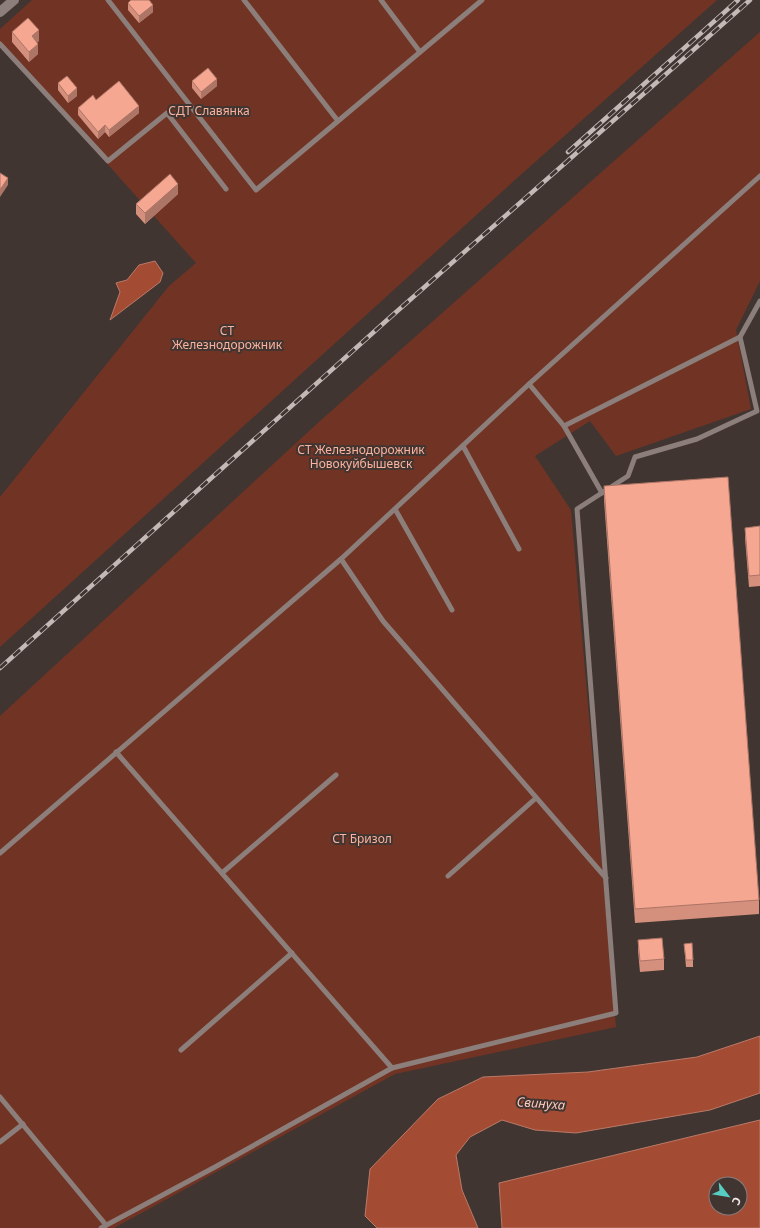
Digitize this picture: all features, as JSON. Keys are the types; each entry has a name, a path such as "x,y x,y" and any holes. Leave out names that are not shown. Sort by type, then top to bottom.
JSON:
{"street":[{"path":"0,12 14,0"}],"lane":[{"path":"108,0 256,190 482,0"},
{"path":"244,0 338,121"},
{"path":"381,0 420,52"},
{"path":"0,44 108,161 166,113 226,189"},
{"path":"0,853 341,559 529,384 760,176"},
{"path":"564,426 740,337 760,301"},
{"path":"0,1097 23,1124 103,1227 215,1167 392,1068 616,1013 577,509 628,476 635,457 697,440 757,411 740,337"},
{"path":"529,384 564,426 602,493"},
{"path":"463,446 519,549"},
{"path":"395,509 452,610"},
{"path":"341,559 383,622 606,878"},
{"path":"116,752 392,1068"},
{"path":"222,873 336,775"},
{"path":"448,876 536,798"},
{"path":"181,1050 292,953"},
{"path":"0,1142 23,1124"}],"green space":[{"name":"СТ Железнодорожник","path":"32,0 717,0 516,179 0,647 0,497 169,286 196,263 0,44 0,29"},
{"name":"СТ Бризол","path":"760,32 760,281 736,330 751,409 616,456 590,421 535,456 571,510 616,1027 395,1074 114,1228 0,1228 0,716 320,421"}],"water":[{"path":"155,261 163,273 160,282 110,320 120,292 116,283 127,280 139,265"},
{"name":"Свинуха","path":"760,1036 760,1093 710,1110 576,1133 535,1130 502,1120 470,1137 456,1155 462,1190 478,1228 377,1228 365,1216 370,1169 438,1099 483,1077 588,1072 697,1057"},
{"path":"760,1120 760,1228 502,1228 499,1183"}],"building":[{"path":"131,0 149,0 153,5 139,16 128,3"},
{"path":"28,18 39,30 32,36 38,44 29,52 12,32"},
{"path":"208,68 217,79 201,92 192,81"},
{"path":"67,76 77,88 68,96 58,83"},
{"path":"119,81 139,106 109,130 105,125 98,132 78,108 93,95 96,100"},
{"path":"0,173 8,178 0,190"},
{"path":"170,174 178,184 145,213 136,204"},
{"path":"728,477 759,900 635,909 604,486"},
{"path":"760,526 760,575 749,576 745,528"},
{"path":"662,938 664,959 640,961 638,940"},
{"path":"692,943 693,960 686,960 684,944"}],"railway":[{"path":"568,152 738,0"},
{"path":"0,668 386,321 750,0"}],"park label":[{"name":"СДТ Славянка","path":"209,111"},
{"name":"СТ Железнодорожник Новокуйбышевск","path":"361,457"}]}
